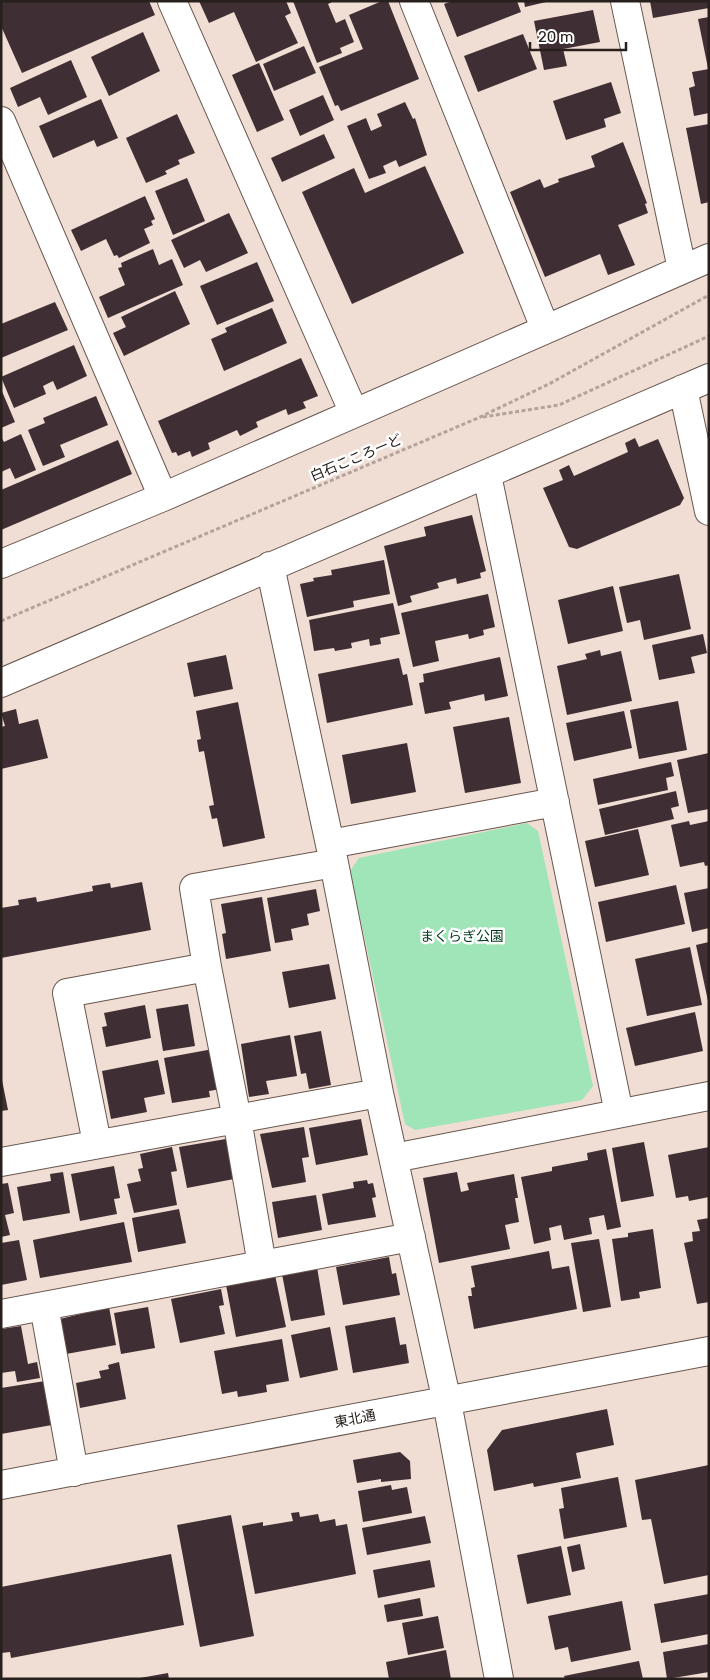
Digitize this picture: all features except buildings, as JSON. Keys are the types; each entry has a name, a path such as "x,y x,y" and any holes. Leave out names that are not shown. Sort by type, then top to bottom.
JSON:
{"street":[{"path":"172,1 354,413"},
{"path":"414,1 545,328"},
{"path":"625,1 682,269"},
{"path":"1,121 163,496"},
{"path":"1,564 163,496 709,258"},
{"path":"1,683 709,378"},
{"path":"683,389 709,511"},
{"path":"487,475 619,1113"},
{"path":"270,566 332,854 379,1092 447,1402 499,1679"},
{"path":"262,1265 194,888 555,802"},
{"path":"97,1143 67,993 207,967"},
{"path":"1,1162 379,1092"},
{"path":"394,1158 709,1096"},
{"path":"1,1314 411,1237"},
{"path":"44,1306 74,1472"},
{"name":"東北通","path":"1,1485 709,1351"}],"path":[{"name":"白石こころーど","path":"1,621 478,418 549,384 709,295"},
{"path":"478,418 559,405 709,336"}],"green space":[{"name":"まくらぎ公園","path":"527,823 538,831 593,1086 582,1100 415,1130 405,1124 350,871 359,858"}]}
